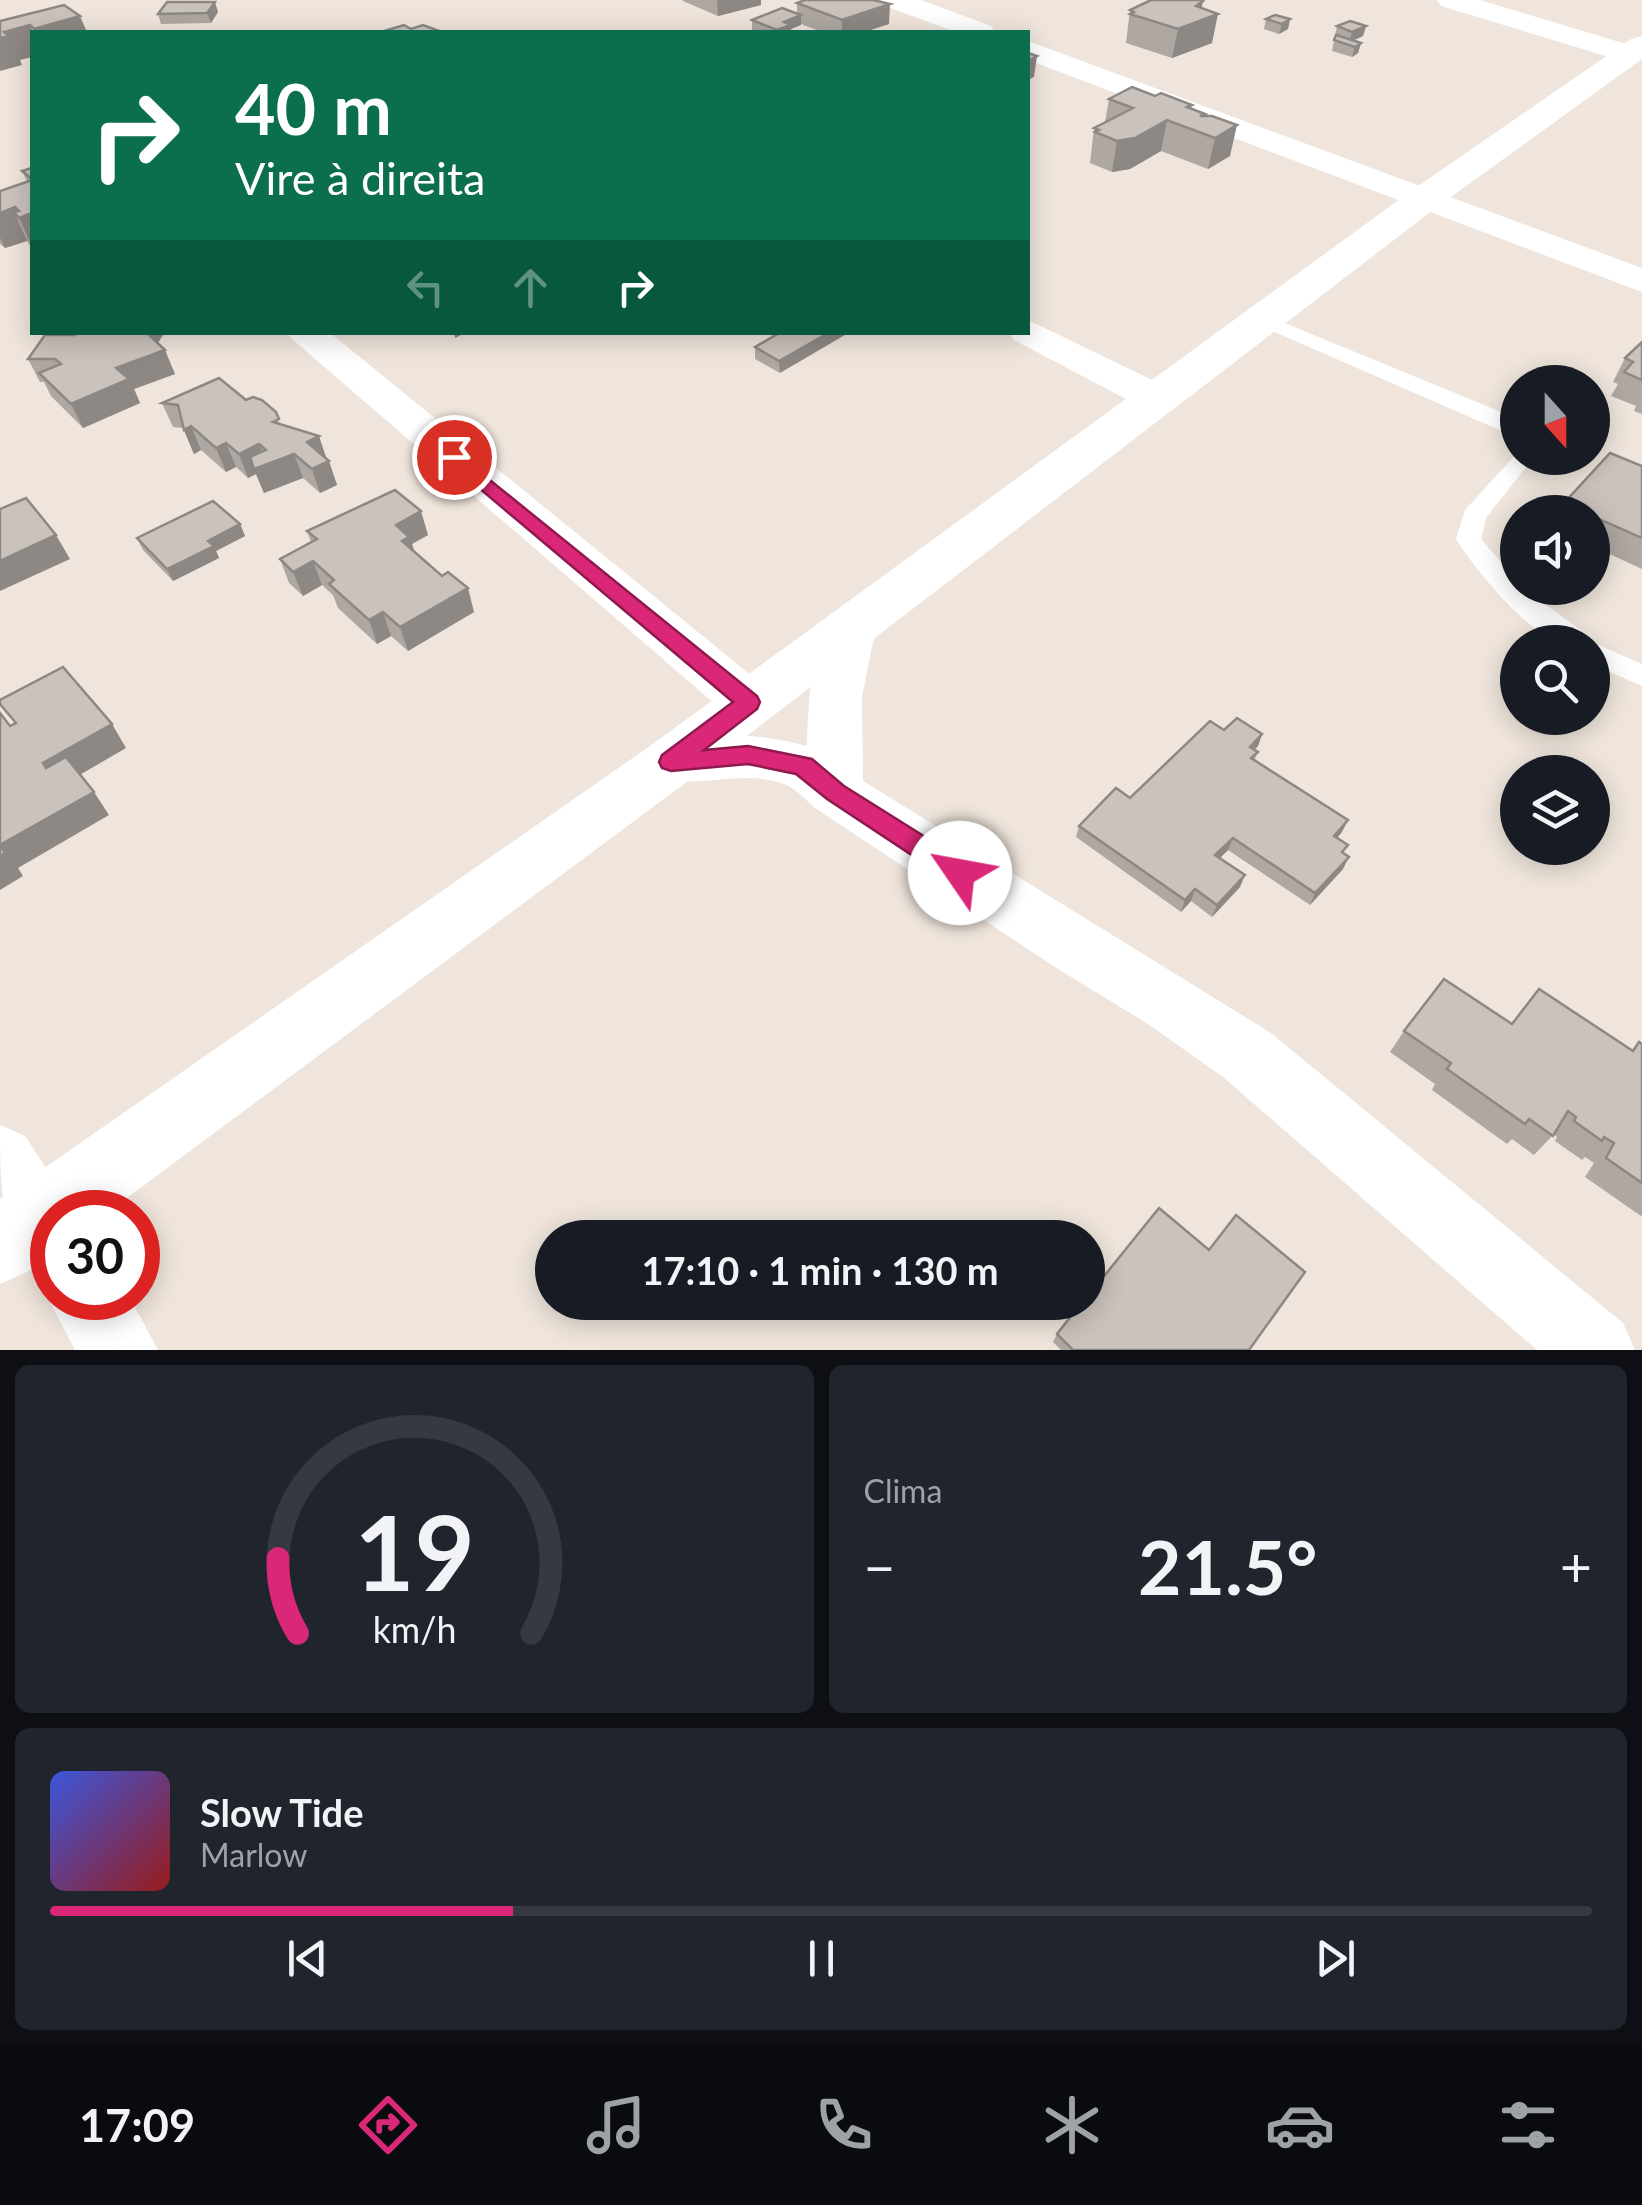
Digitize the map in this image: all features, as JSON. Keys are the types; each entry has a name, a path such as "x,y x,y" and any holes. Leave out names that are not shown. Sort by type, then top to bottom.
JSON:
{"street":[{"path":"895,0 976,30"},
{"path":"1451,0 1637,51"},
{"path":"1030,51 1443,187 1526,238 1642,281"},
{"path":"22,1217 671,762 1443,187 1637,51"},
{"path":"1030,333 1158,400"},
{"path":"308,335 749,702"},
{"path":"836,792 835,697 851,627"},
{"path":"671,762 748,755 803,766 836,792 1247,1055 1596,1350"},
{"path":"100,1320 119,1350"}],"lane":[{"path":"1263,320 1500,420"},
{"path":"1508,475 1474,516 1468,538 1488,569 1519,602 1553,625"},
{"path":"1610,661 1642,676"}],"building":[{"path":"873,0 890,4 842,20 797,3"},
{"path":"1151,0 1201,0 1196,6 1218,14 1178,29 1130,14 1134,12 1130,10"},
{"path":"167,2 215,2 207,13 158,14"},
{"path":"64,5 80,16 34,29 30,25 4,32 9,36 0,38 0,21"},
{"path":"782,8 801,15 784,22 791,25 777,30 752,20"},
{"path":"1275,15 1290,19 1282,24 1266,19"},
{"path":"1350,21 1366,26 1352,32 1337,26"},
{"path":"423,25 437,30 388,30"},
{"path":"1336,35 1361,43 1355,47 1334,40"},
{"path":"1132,87 1155,96 1161,93 1192,105 1187,107 1205,114 1200,116 1237,125 1215,138 1167,120 1135,138 1117,141 1095,132 1099,130 1094,128 1133,108 1109,99"},
{"path":"30,181 30,214 19,218 15,207 0,213 0,191"},
{"path":"45,335 149,335 165,350 116,368 129,379 71,404 39,373 61,364 55,359 28,359"},
{"path":"776,335 825,335 779,361 755,347"},
{"path":"1642,342 1642,380 1624,372 1633,362 1625,358"},
{"path":"219,378 246,400 262,400 276,412 279,419 273,422 319,436 307,442 329,461 312,469 294,454 254,469 250,457 266,450 259,444 239,454 226,443 216,448 191,426 184,430 178,405 162,403"},
{"path":"1610,453 1642,466 1642,538 1610,524 1610,495 1571,495 1590,475 1610,475"},
{"path":"395,490 421,511 396,525 409,537 402,541 442,576 448,572 468,588 400,627 383,612 369,620 329,584 334,580 313,561 293,572 280,559 317,539 307,531"},
{"path":"26,498 56,535 0,561 0,509"},
{"path":"213,501 240,524 208,541 214,546 167,569 137,538"},
{"path":"63,667 112,724 43,763 46,768 66,757 94,792 0,845 0,713 10,726 16,723 0,700"},
{"path":"1237,718 1262,734 1250,747 1258,752 1251,758 1348,820 1334,836 1348,845 1342,852 1349,857 1315,893 1233,838 1215,855 1245,875 1217,905 1195,889 1185,900 1079,826 1116,788 1130,798 1210,721 1224,730"},
{"path":"1444,979 1512,1024 1539,989 1633,1051 1639,1042 1642,1044 1642,1183 1606,1158 1614,1143 1604,1137 1602,1141 1574,1121 1576,1117 1568,1111 1553,1136 1529,1119 1525,1124 1447,1069 1451,1063 1404,1031"},
{"path":"1159,1208 1209,1250 1236,1215 1305,1272 1249,1350 1073,1350 1057,1334 1068,1320 1105,1320 1105,1275"}],"route":[{"path":"454,457 749,702 671,762 748,755 803,766 960,873"}]}
